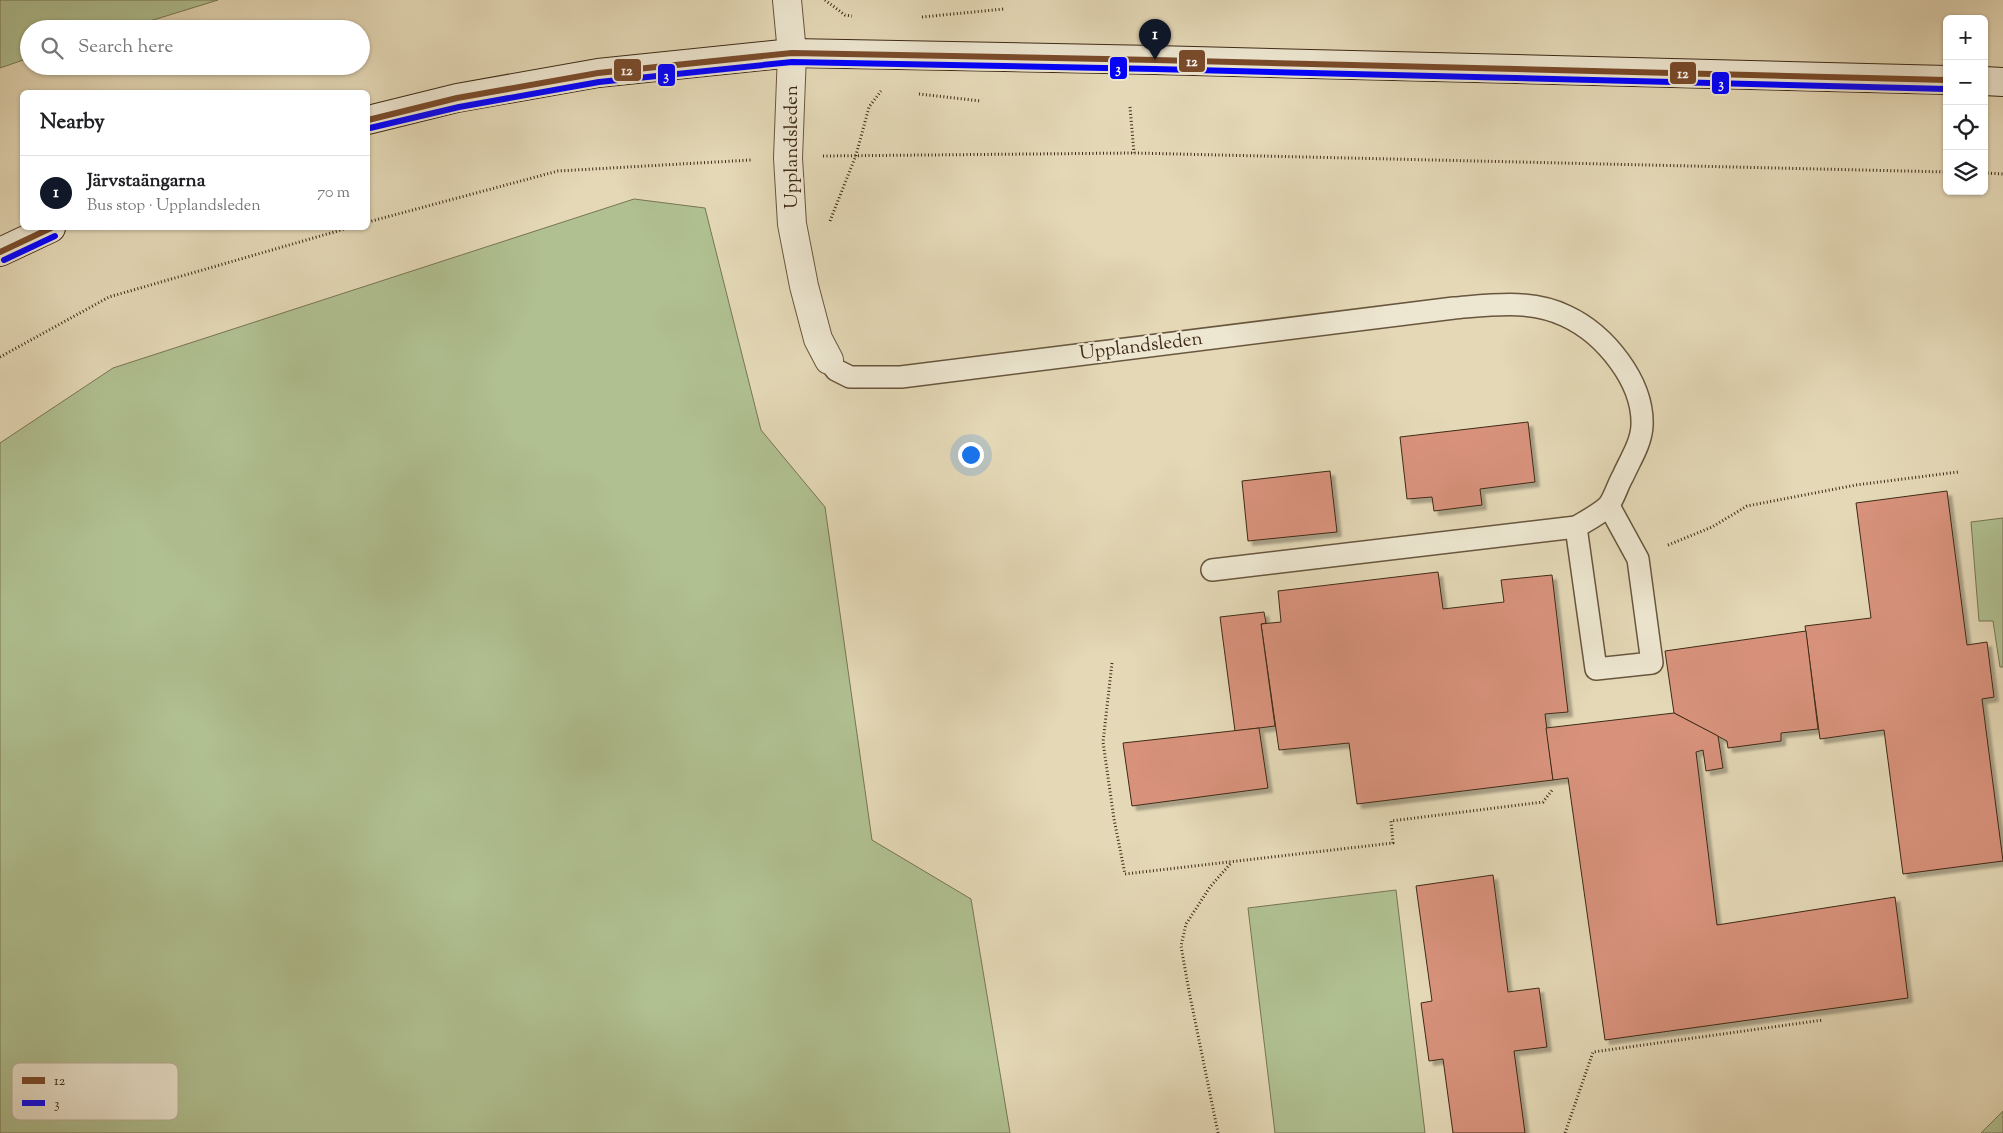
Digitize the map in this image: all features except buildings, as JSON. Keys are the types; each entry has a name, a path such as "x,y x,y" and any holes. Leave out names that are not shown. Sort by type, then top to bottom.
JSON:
{"street":[{"name":"Upplandsleden","path":"787,0 792,53 788,158 792,224 804,286 818,339 829,360"},
{"path":"370,120 457,98 598,73 792,53 1943,80"},
{"path":"1988,81 2003,82"},
{"path":"0,252 47,230"}],"lane":[{"name":"Upplandsleden","path":"829,360 836,370 850,377 901,377 1454,308 1504,304 1536,306 1565,316 1582,325 1600,340 1625,369 1634,388 1642,426 1638,444 1608,506"},
{"path":"1212,570 1576,527 1608,506 1638,559 1652,663 1596,668 1576,527"}],"path":[{"path":"825,0 845,15 855,17"},
{"path":"920,17 1004,9"},
{"path":"828,225 856,155 869,107 882,90"},
{"path":"912,93 981,101"},
{"path":"1130,108 1134,153"},
{"path":"370,221 558,171 856,155 1134,153 1943,172"},
{"path":"1988,173 2003,174"},
{"path":"0,357 109,297 341,230"},
{"path":"1638,559 1712,527 1747,506 1856,485 1958,472"},
{"path":"1112,663 1103,742 1114,819 1125,874 1393,844 1391,821 1543,802 1553,789"},
{"path":"1218,1133 1189,991 1182,946 1186,924 1210,887 1232,862"},
{"path":"1565,1133 1593,1052 1822,1020"}],"green space":[{"path":"0,0 218,0 153,20 20,20 20,61 0,68"},
{"path":"634,199 705,208 761,430 825,507 872,840 971,899 1010,1133 0,1133 0,443 113,368"},
{"path":"2003,518 2003,667 2000,667 1993,621 1979,621 1971,522"},
{"path":"1396,890 1425,1133 1275,1133 1248,908"},
{"path":"2003,1111 2003,1133 1981,1133"}],"transit line":[{"name":"12","path":"370,120 457,98 598,73 792,53 1943,80"},
{"name":"3","path":"370,128 459,107 599,82 792,62 1943,89"},
{"name":"12","path":"0,252 47,230"},
{"name":"3","path":"4,260 55,236"}],"place":[{"name":"Järvstaängarna","path":"1155,60"}]}
